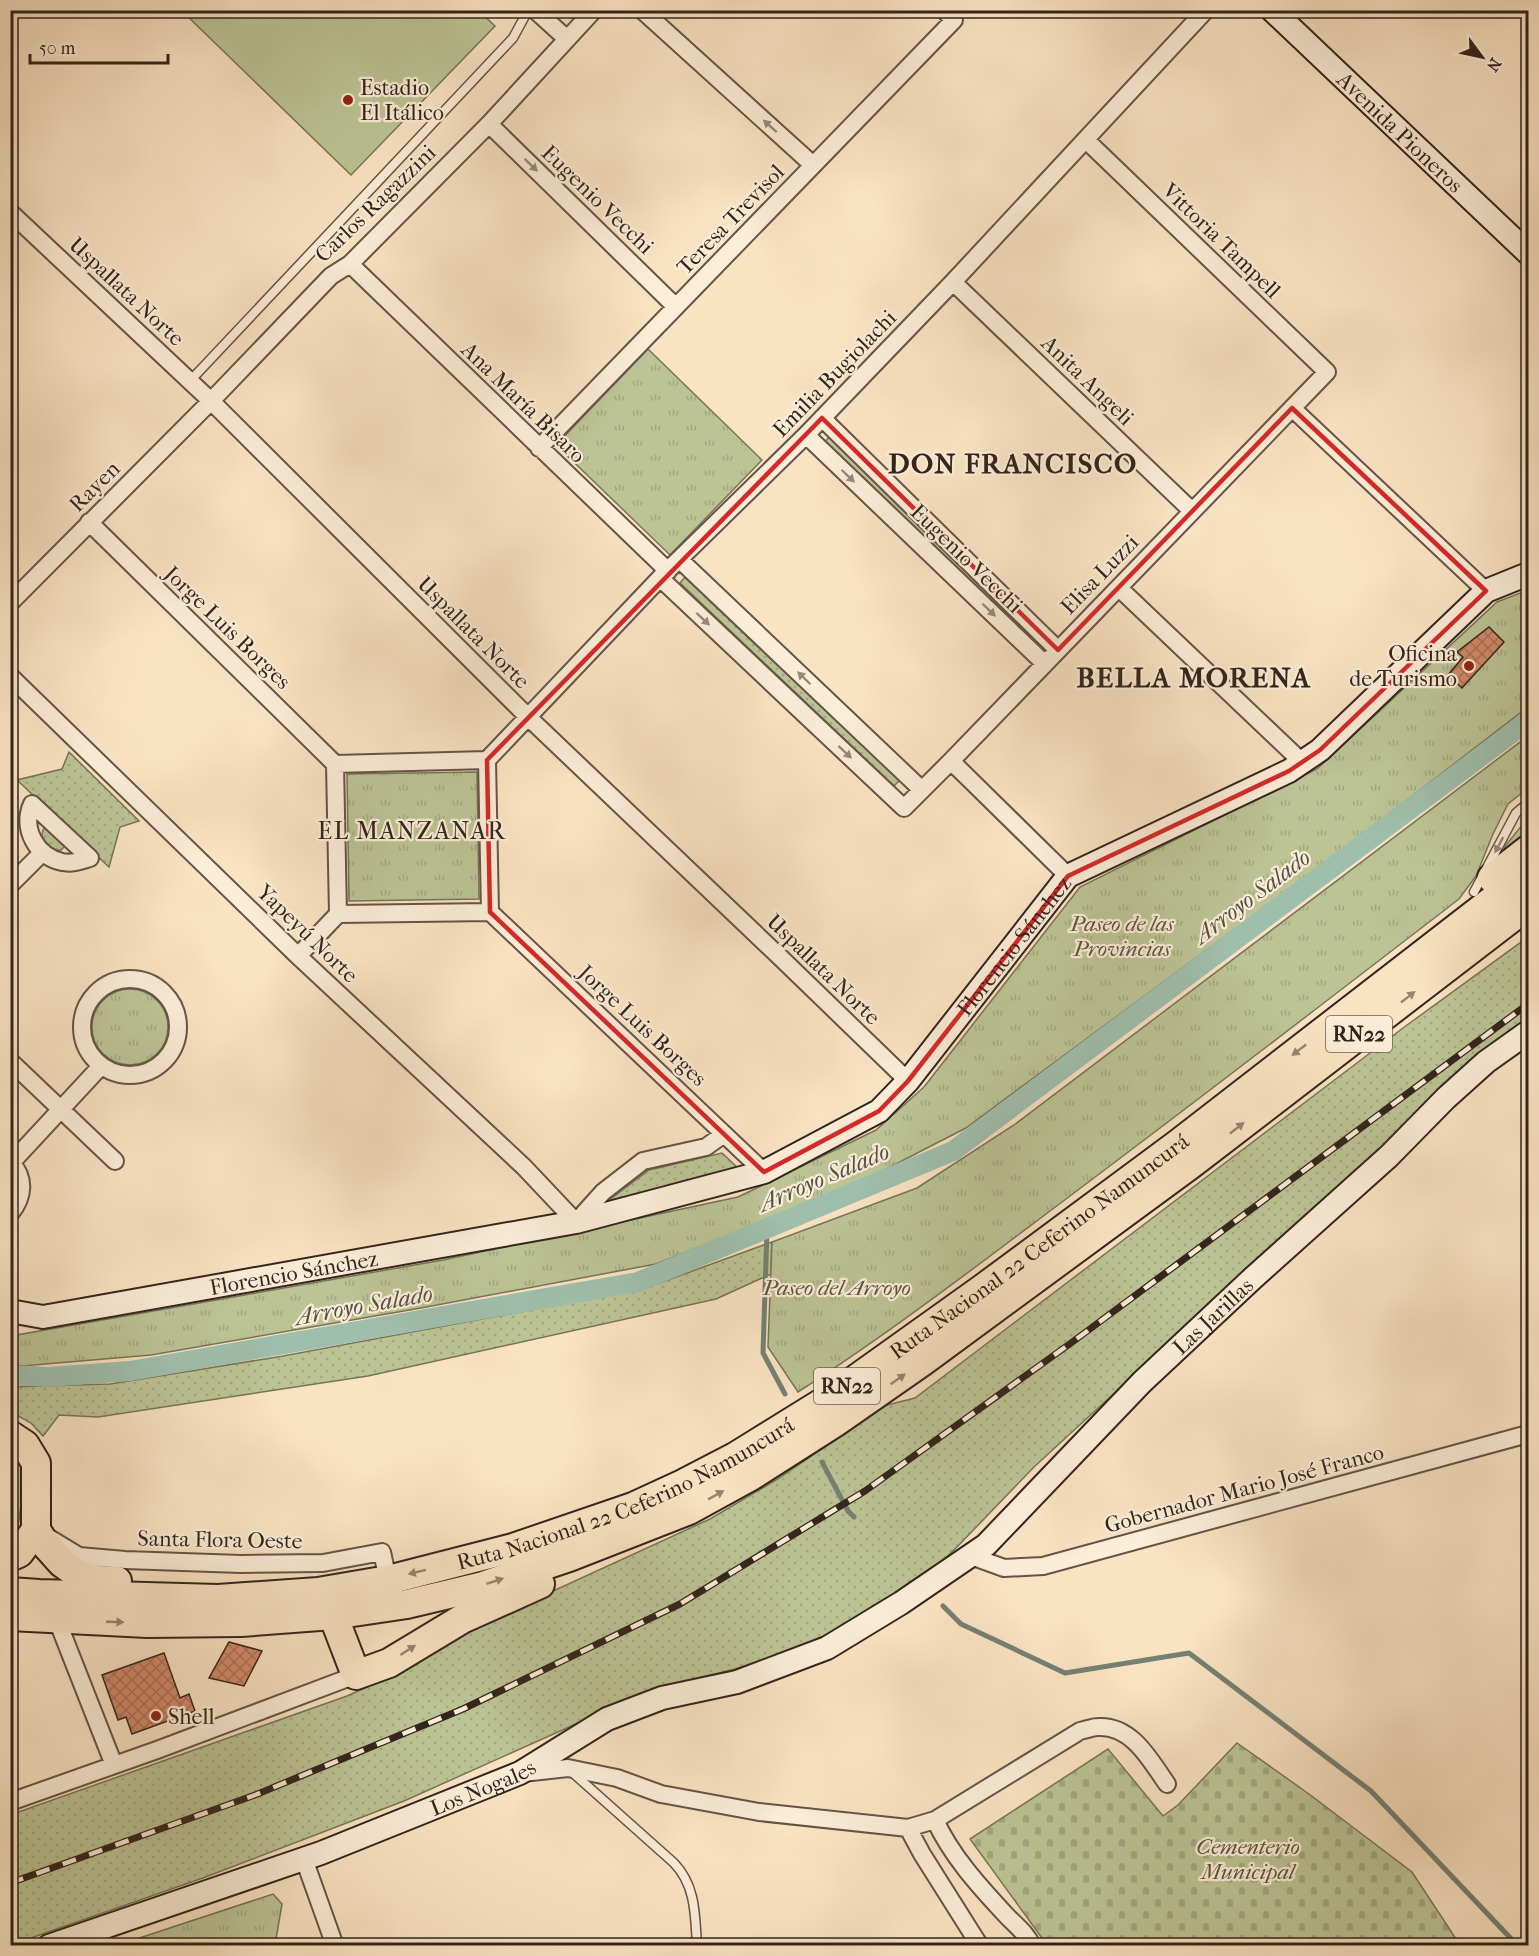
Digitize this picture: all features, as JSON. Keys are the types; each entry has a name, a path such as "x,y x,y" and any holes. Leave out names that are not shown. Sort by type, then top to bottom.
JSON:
{"highway":[{"path":"1380,988 1474,892 1528,850"},
{"name":"Ruta Nacional 22 Ceferino Namuncurá","path":"10,1616 147,1623 241,1622 325,1604 388,1580 513,1548 633,1507 683,1484 735,1457 827,1400 981,1290 1178,1144 1528,873"},
{"name":"Ruta Nacional 22 Ceferino Namuncurá","path":"10,1592 325,1604 406,1604 483,1586 569,1557 689,1510 751,1476 797,1447 923,1361 1191,1164 1528,905"},
{"path":"10,1435 25,1445 36,1463 36,1530 19,1553 10,1557"},
{"path":"36,1530 62,1563 81,1575 100,1580 325,1604 356,1675 389,1663 462,1619 546,1581 689,1510"}],"street":[{"name":"Carlos Ragazzini","path":"211,401 331,276 350,264 489,124 594,10"},
{"path":"642,10 813,165"},
{"name":"Emilia Bugiolachi","path":"487,760 953,282 1206,10"},
{"name":"Avenida Pioneros","path":"1272,10 1528,253"},
{"path":"530,12 567,39"},
{"name":"Teresa Trevisol","path":"539,448 813,165 949,15"},
{"name":"Eugenio Vecchi","path":"489,124 676,307"},
{"name":"Vittoria Tampell","path":"1086,140 1327,372"},
{"name":"Uspallata Norte","path":"10,212 211,401 529,718 908,1081"},
{"name":"Ana María Bisaro","path":"350,264 539,448 670,570 922,790"},
{"name":"Anita Angeli","path":"953,282 1192,511"},
{"name":"Elisa Luzzi","path":"904,808 1327,372"},
{"name":"Rayen","path":"10,603 211,401"},
{"path":"1292,408 1486,591"},
{"name":"Eugenio Vecchi","path":"822,418 1058,650"},
{"name":"Eugenio Vecchi","path":"806,435 1045,664"},
{"name":"Jorge Luis Borges","path":"90,522 335,764"},
{"name":"Ana María Bisaro","path":"670,570 904,808"},
{"name":"Florencio Sánchez","path":"10,1311 43,1317 53,1316 576,1222 764,1172 879,1111 908,1081 1068,876 1289,771 1320,750 1486,591 1528,573"},
{"path":"1119,588 1302,762"},
{"name":"Yapeyú Norte","path":"10,676 298,956 524,1167 576,1222"},
{"path":"298,956 338,914 335,764 487,760 490,912 338,914"},
{"path":"951,761 1068,876"},
{"path":"10,885 43,852"},
{"name":"Jorge Luis Borges","path":"490,912 764,1172"},
{"path":"134,979 150,983 163,992 173,1004 178,1019 178,1035 163,1063 149,1072 134,1076 118,1074 101,1066 86,1047 82,1034 84,1012 95,994 106,985 120,980 134,979"},
{"name":"Las Jarillas","path":"901,1603 986,1545 1142,1382 1389,1156 1446,1098 1478,1069 1528,1032"},
{"path":"10,1061 115,1161"},
{"path":"10,1214 17,1206 22,1188 18,1170 11,1161 101,1066"},
{"path":"576,1222 603,1192 644,1161 706,1147 724,1134"},
{"name":"Gobernador Mario José Franco","path":"971,1556 1005,1568 1043,1566 1528,1434"},
{"name":"Santa Flora Oeste","path":"36,1530 79,1556 125,1560 242,1564 324,1563 382,1552 388,1580"},
{"name":"Los Nogales","path":"49,1946 304,1859 520,1773 607,1719 662,1698 737,1682 827,1648 901,1603"},
{"path":"10,1627 57,1620 114,1765"},
{"path":"10,1802 356,1675"},
{"path":"520,1773 568,1768 617,1778 661,1794 748,1810 908,1828 935,1820 1080,1731 1098,1727 1123,1731 1142,1748 1167,1784"},
{"path":"935,1820 957,1858 1029,1939 1032,1946"},
{"path":"908,1828 980,1946"},
{"path":"304,1859 335,1946"}],"lane":[{"path":"190,381 513,38 530,12"},
{"path":"1474,892 1516,813 1528,803"},
{"path":"568,1768 674,1863 684,1875 693,1898 697,1946"}],"highlighted area":[{"path":"1292,408 1486,591 1320,750 1289,771 1068,876 908,1081 879,1111 764,1172 490,912 487,760 822,418 1058,650"}],"green space":[{"name":"Estadio El Itálico","path":"182,11 479,11 495,26 351,175"},
{"path":"648,349 762,460 670,555 556,445"},
{"path":"829,437 1041,643 1036,649 824,443"},
{"path":"685,577 900,780 894,786 680,583"},
{"name":"Paseo de las Provincias","path":"1528,590 1528,707 1350,844 966,1128 857,1184 656,1264 151,1355 22,1366 11,1364 11,1336 443,1260 738,1197 876,1130 924,1087 1080,887 1317,769 1497,602"},
{"name":"Paseo del Arroyo","path":"1528,736 1528,788 1508,804 1476,876 1459,899 967,1273 867,1346 798,1392 768,1347 772,1242 917,1188 1014,1125"},
{"path":"69,752 139,821 120,827 109,867 17,780 62,769"},
{"path":"477,772 479,899 349,901 347,774"},
{"path":"1528,818 1528,841 1500,863 1505,846"},
{"path":"49,823 69,842 61,850 53,851 41,840 43,830"},
{"path":"1528,937 1528,1023 1455,1074 1375,1159 1034,1467 926,1577 854,1622 796,1649 735,1669 654,1689 404,1801 203,1878 11,1945 10,1815 347,1696 398,1673 430,1651 527,1603 710,1519 776,1480 887,1405 915,1398 1403,1028"},
{"path":"123,989 137,989 151,995 162,1006 166,1012 168,1027 166,1042 157,1054 145,1063 123,1065 109,1059 98,1048 92,1034 92,1020 98,1006 109,995"},
{"path":"722,1153 739,1169 608,1201 649,1170"},
{"path":"772,1242 771,1274 716,1299 368,1376 98,1417 59,1415 43,1436 31,1423 11,1412 10,1387 110,1384 283,1356 643,1289"},
{"path":"11,1453 16,1457 25,1473 18,1528 11,1536"},
{"name":"Cementerio Municipal","path":"1237,1743 1412,1872 1460,1945 1047,1945 970,1839 1108,1749 1163,1816 1178,1805"},
{"path":"273,1894 282,1904 275,1945 118,1945"}],"building":[{"name":"Oficina de Turismo","path":"1489,627 1504,642 1462,688 1448,675 1463,657 1457,652"},
{"path":"229,1642 262,1651 244,1686 209,1678"},
{"path":"164,1653 180,1698 189,1694 195,1711 132,1734 126,1717 118,1720 102,1675"}],"waterway":[{"name":"Arroyo Salado","path":"10,1375 48,1377 130,1371 638,1282 953,1151 1528,721"},
{"path":"767,1229 763,1353 785,1394"},
{"path":"822,1462 848,1511 854,1517"},
{"path":"943,1606 961,1624 1065,1673 1189,1653 1371,1791 1518,1946"}],"railway":[{"path":"10,1883 255,1795 463,1709 680,1604 865,1491 1071,1343 1528,1004"}],"place":[{"name":"Estadio El Itálico","path":"348,100"},
{"name":"Oficina de Turismo","path":"1469,666"},
{"name":"Shell","path":"156,1716"}],"district":[{"name":"DON FRANCISCO","path":"1013,463"},
{"name":"BELLA MORENA","path":"1194,677"},
{"name":"EL MANZANAR","path":"412,831"}]}
